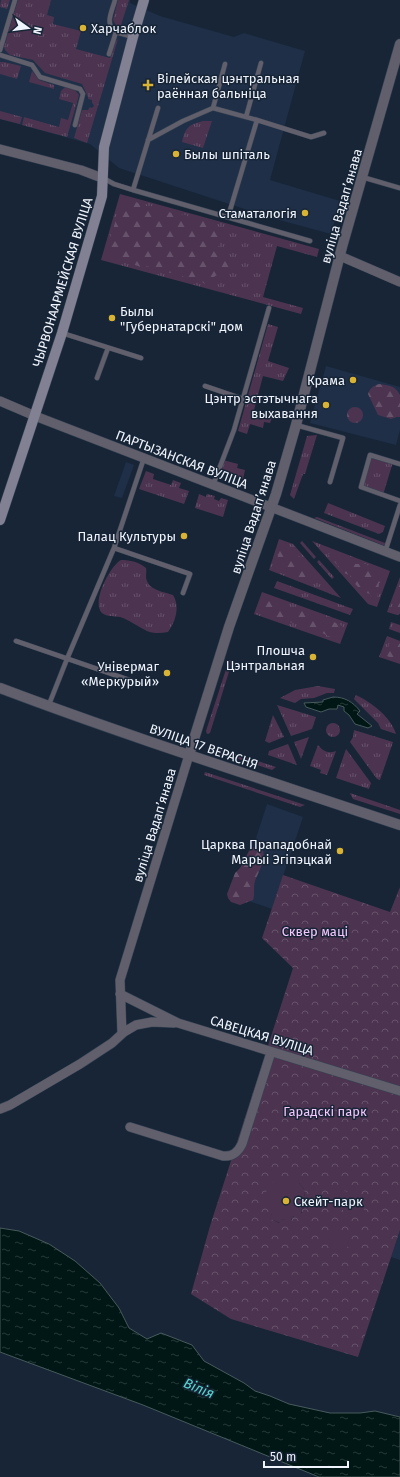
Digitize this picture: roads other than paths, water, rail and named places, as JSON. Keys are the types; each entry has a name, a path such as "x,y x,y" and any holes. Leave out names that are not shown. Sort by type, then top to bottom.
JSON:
{"main road":[{"name":"ЧЫРВОНААРМЕЙСКАЯ ВУЛІЦА","path":"0,520 62,333 102,196 104,147 144,0"}],"street":[{"name":"вуліца Вадапʼянава","path":"122,1034 120,980 229,627 271,507 296,425 340,256 400,44"},
{"path":"0,149 81,170 102,178"},
{"path":"340,256 400,282"},
{"name":"ПАРТЫЗАНСКАЯ ВУЛІЦА","path":"0,401 400,558"},
{"name":"ВУЛІЦА 17 ВЕРАСНЯ","path":"0,688 189,755 400,825"},
{"name":"САВЕЦКАЯ ВУЛІЦА","path":"120,994 178,1023 400,1091"},
{"path":"0,1109 10,1105 80,1064 136,1025 152,1022 178,1023"},
{"path":"130,1127 230,1157 238,1151 242,1144 271,1052"}],"lane":[{"path":"0,50 15,0"},
{"path":"115,0 109,22 111,29 133,37"},
{"path":"109,54 116,32"},
{"path":"0,55 4,58 32,65 40,77 80,89 83,94 75,125"},
{"path":"246,117 261,63"},
{"path":"213,108 225,64"},
{"path":"133,190 158,108"},
{"path":"148,140 183,121 213,108 311,137 324,133"},
{"path":"228,217 257,120"},
{"path":"102,178 114,184 133,190 310,241"},
{"path":"362,178 400,188"},
{"path":"214,485 234,430 269,308"},
{"path":"62,333 141,358"},
{"path":"97,378 108,348"},
{"path":"204,386 243,399"},
{"path":"296,425 343,438 330,482"},
{"path":"400,464 370,455 361,487 400,501"},
{"path":"48,706 114,548 144,458"},
{"path":"385,552 400,505"},
{"path":"114,548 190,574 183,593"},
{"path":"16,641 135,682"}],"water":[{"path":"333,697 345,699 355,705 360,711 357,714 372,726 368,728 355,724 349,715 344,711 344,707 338,705 337,709 329,709 321,712 306,707 304,703 323,702 323,700"},
{"name":"Вілія","path":"0,1228 19,1231 49,1244 75,1261 100,1283 119,1308 129,1328 147,1339 161,1333 192,1345 204,1361 244,1383 255,1391 289,1404 330,1413 360,1413 375,1411 400,1417 400,1477 319,1477 143,1405 0,1352"}],"place":[{"name":"Харчаблок","path":"83,28"},
{"name":"Вілейская цэнтральная раённая бальніца","path":"148,85"},
{"name":"Былы шпіталь","path":"176,154"},
{"name":"Стаматалогія","path":"305,213"},
{"name":"Былы \"Губернатарскі\" дом","path":"112,318"},
{"name":"Крама","path":"353,380"},
{"name":"Цэнтр эстэтычнага выхавання","path":"326,405"},
{"name":"Палац Культуры","path":"184,536"},
{"name":"Плошча Цэнтральная","path":"313,657"},
{"name":"Універмаг «Меркурый»","path":"167,673"},
{"name":"Царква Прападобнай Марыі Эгіпэцкай","path":"340,851"},
{"name":"Скейт-парк","path":"286,1201"}],"park label":[{"name":"Сквер маці","path":"315,931"},
{"name":"Гарадскі парк","path":"325,1111"}]}
